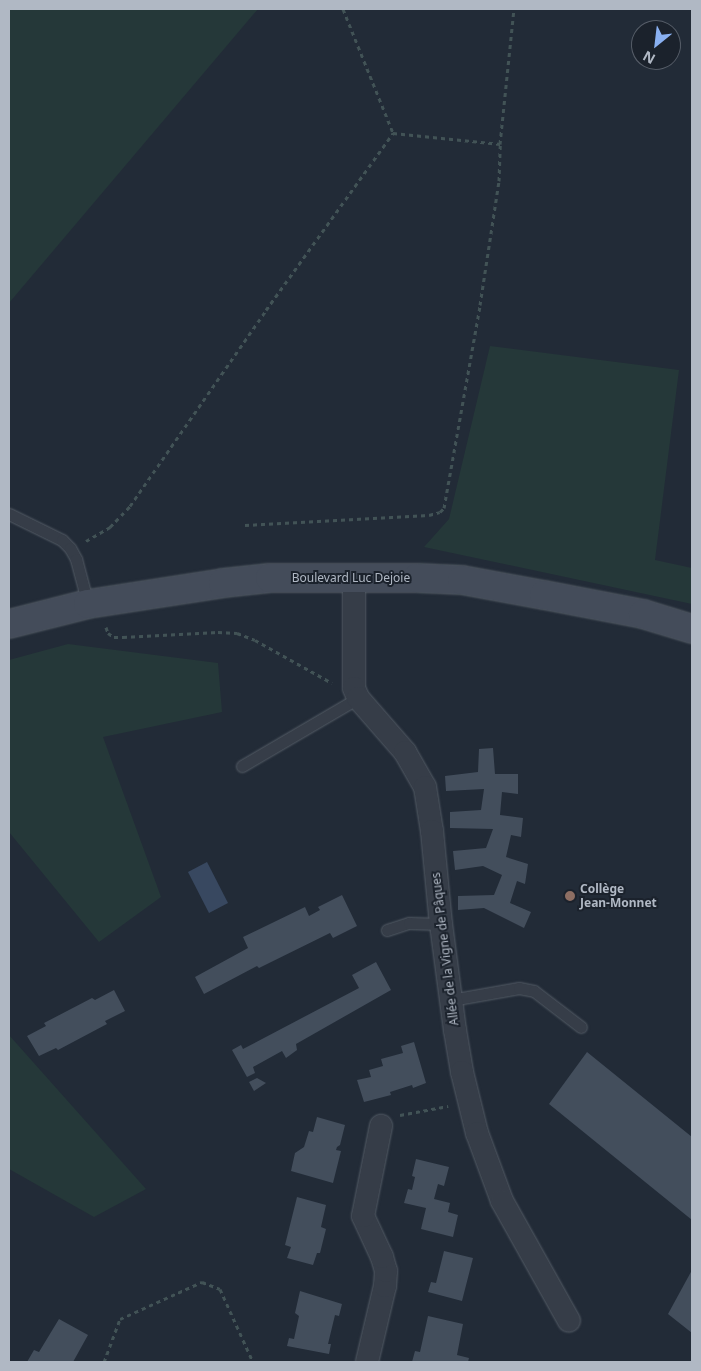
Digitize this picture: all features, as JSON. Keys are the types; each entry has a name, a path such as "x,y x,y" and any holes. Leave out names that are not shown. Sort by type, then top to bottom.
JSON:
{"main road":[{"name":"Boulevard Luc Dejoie","path":"9,624 88,604 223,583 270,578 354,578 462,580 643,614 692,629"}],"street":[{"path":"354,578 356,693"},
{"name":"Allée de la Vigne de Pâques","path":"356,693 405,752 425,787 432,831 451,1000 462,1072 477,1134 502,1201 569,1320"},
{"path":"367,1362 385,1286 386,1271 382,1257 363,1216 381,1126"}],"lane":[{"path":"9,514 62,540 70,548 76,559 88,604"},
{"path":"242,766 356,693"},
{"path":"387,930 410,923 441,924"},
{"path":"451,1000 519,988 534,991 581,1027"}],"path":[{"path":"343,9 393,133"},
{"path":"245,525 429,515 440,512 444,508 480,305 498,181 514,9"},
{"path":"393,133 500,144"},
{"path":"70,548 110,527 130,506 266,310 393,133"},
{"path":"106,627 108,633 114,637 218,632 237,633 255,640 338,686 356,693"},
{"path":"381,1126 391,1117 469,1102"},
{"path":"104,1362 120,1319 202,1282 220,1288 253,1362"}],"shaded area":[{"path":"9,9 258,9 9,303"},
{"path":"490,346 679,370 655,560 692,568 692,604 424,547 449,519"},
{"path":"68,644 218,663 222,712 103,737 161,897 99,942 9,832 9,660"},
{"path":"9,1035 146,1189 94,1217 9,1169"}],"water":[{"path":"207,862 228,903 209,913 188,872"}],"building":[{"path":"493,748 495,774 518,774 518,794 502,792 500,815 523,818 521,837 511,835 506,857 528,864 525,884 517,881 510,903 531,912 524,928 484,908 458,910 458,896 494,895 502,875 483,866 455,870 453,851 486,848 493,829 450,828 450,812 481,810 484,789 446,791 445,776 478,772 479,749"},
{"path":"342,895 357,926 333,938 330,933 259,968 257,966 204,994 195,977 248,948 243,937 305,907 309,916 320,910 318,907"},
{"path":"376,962 391,990 296,1044 297,1050 286,1058 282,1051 253,1067 255,1073 247,1077 232,1050 241,1045 243,1049 359,988 352,975"},
{"path":"114,990 125,1011 105,1021 107,1024 58,1050 56,1048 39,1056 27,1036 46,1026 44,1023 92,998 95,1000"},
{"path":"414,1042 426,1083 413,1088 412,1085 390,1092 391,1095 364,1102 357,1080 371,1077 369,1070 383,1066 381,1059 403,1053 401,1046"},
{"path":"587,1052 692,1137 692,1220 549,1104"},
{"path":"257,1078 266,1083 254,1091 249,1082"},
{"path":"317,1117 345,1125 340,1145 336,1150 341,1151 333,1183 291,1171 295,1153 304,1147 309,1131 313,1132"},
{"path":"416,1159 449,1167 444,1186 438,1184 434,1199 450,1203 448,1212 458,1215 453,1237 421,1229 426,1208 404,1203 408,1189 412,1190 415,1177 412,1176"},
{"path":"297,1197 326,1205 321,1227 326,1229 320,1253 317,1253 313,1265 287,1258 291,1247 285,1245"},
{"path":"444,1251 473,1258 462,1301 428,1292 431,1282 436,1283"},
{"path":"692,1270 692,1333 668,1314"},
{"path":"300,1291 342,1304 339,1316 335,1315 328,1344 331,1344 329,1354 287,1346 289,1338 294,1339 299,1316 295,1313"},
{"path":"428,1316 463,1324 457,1355 469,1358 468,1362 412,1362 415,1351 420,1352"},
{"path":"59,1319 88,1335 73,1362 27,1362 34,1350 39,1352"}],"place":[{"name":"Collège Jean-Monnet","path":"570,896"}]}
